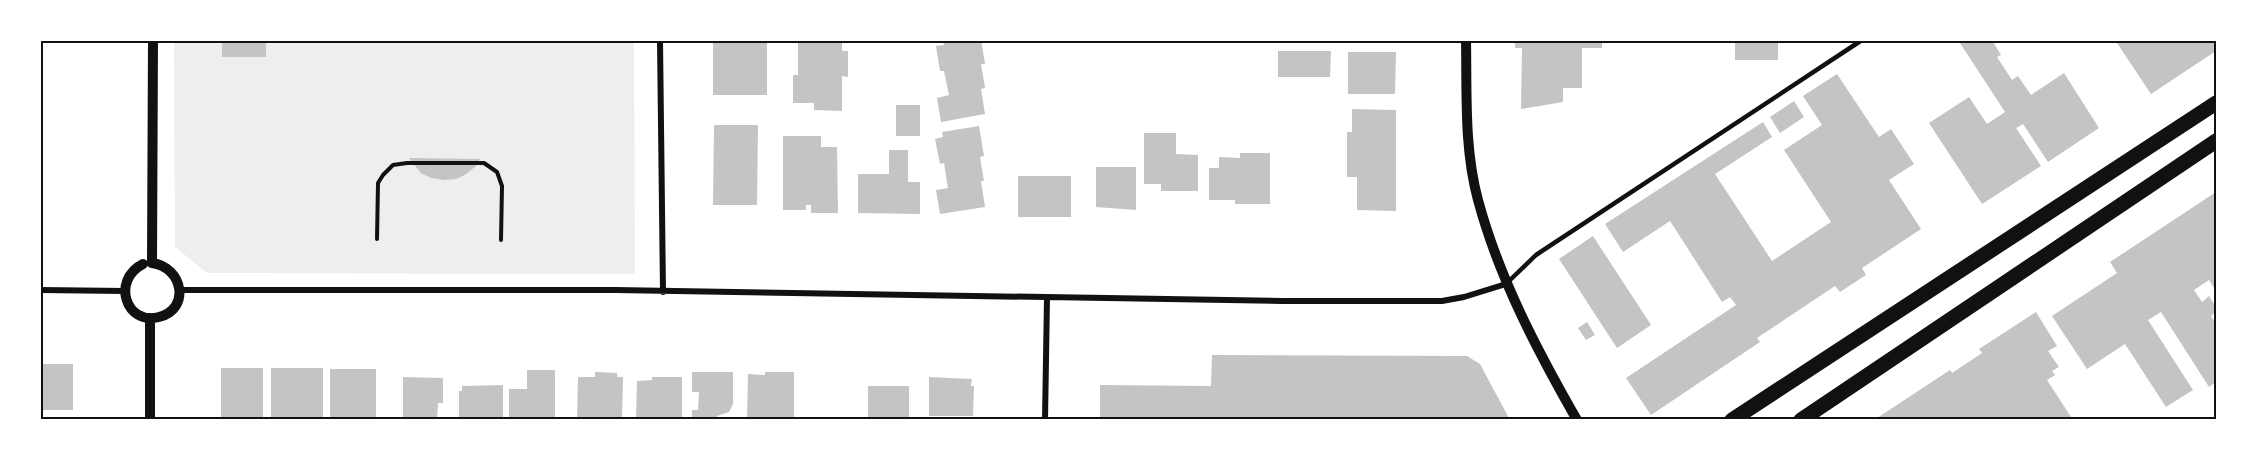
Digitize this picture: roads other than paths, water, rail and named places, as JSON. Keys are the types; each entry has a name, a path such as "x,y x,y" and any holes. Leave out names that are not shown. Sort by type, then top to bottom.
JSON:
{"main road":[{"path":"1732,420 2217,103"},
{"path":"1801,420 2217,141"}],"street":[{"path":"148,263 153,40"},
{"path":"660,40 663,292"},
{"path":"1466,40 1469,147 1478,198 1506,284 1577,420"},
{"path":"148,263 168,268 174,274 180,290 178,299 167,314 150,318 135,312 129,306 125,291 129,275 135,268 148,263"},
{"path":"180,290 663,292 1442,301 1506,284"},
{"path":"40,290 125,291"},
{"path":"1045,420 1047,298"},
{"path":"150,318 150,420"}],"lane":[{"path":"1506,284 1536,255 1862,40"}]}
